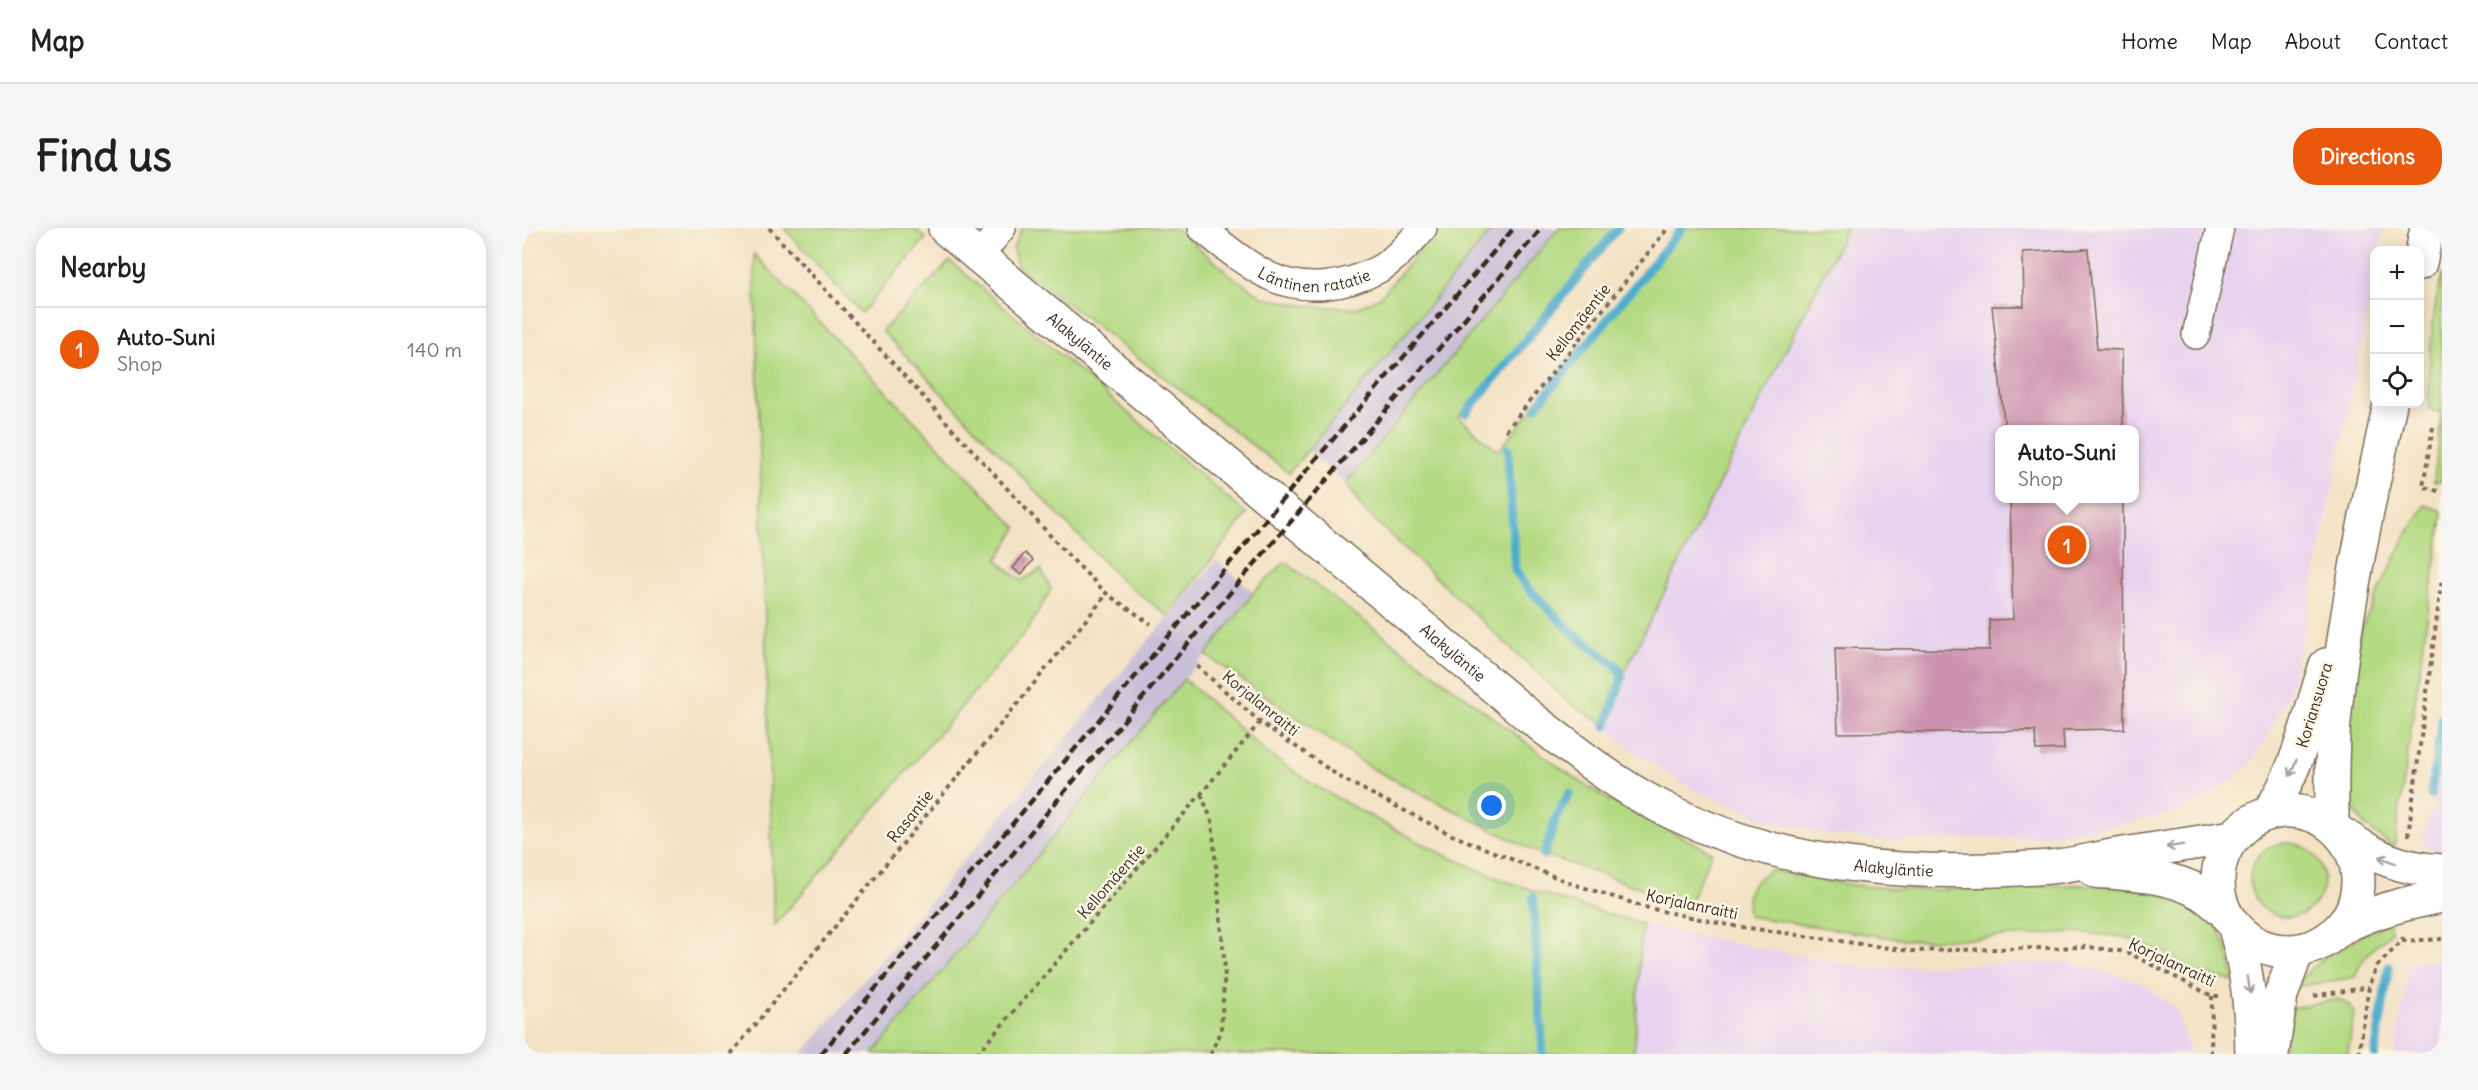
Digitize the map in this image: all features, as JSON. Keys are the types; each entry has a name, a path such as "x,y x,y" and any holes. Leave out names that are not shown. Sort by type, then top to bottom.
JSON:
{"street":[{"name":"Alakyläntie","path":"945,228 1530,717 1603,773 1659,806 1707,829 1746,844 1825,862 1922,870 2052,867 2137,874 2175,882 2201,893 2229,919"},
{"path":"979,256 1002,228"},
{"name":"Läntinen ratatie","path":"1202,228 1230,252 1270,276 1302,287 1340,285 1381,268 1423,228"},
{"path":"2196,335 2220,228"},
{"path":"2423,246 2427,228"},
{"name":"Koriansuora","path":"2335,829 2331,769 2334,722 2350,593 2389,408"},
{"name":"Koriansuora","path":"2269,813 2282,794 2296,763 2350,593"},
{"path":"2252,1054 2250,995 2246,964 2218,892 2218,872 2223,853 2233,837 2244,826 2269,813 2291,811 2313,815 2383,859 2406,867 2442,871"},
{"path":"2335,829 2350,849 2357,868 2358,890 2352,910 2341,928"},
{"name":"Alakyläntie","path":"2052,867 2233,837"},
{"path":"2229,919 2253,942 2274,951 2297,951 2313,947 2365,915 2442,896"},
{"path":"2272,1054 2281,995 2297,951"}],"path":[{"path":"769,228 1060,546 1107,594 1151,624"},
{"name":"Kellomäentie","path":"1506,431 1668,228"},
{"path":"2433,427 2423,487 2442,492"},
{"path":"2408,839 2442,578"},
{"name":"Rasantie","path":"731,1054 1107,594"},
{"name":"Korjalanraitti","path":"1197,666 1260,722 1343,779 1452,835 1570,883 1648,908 1728,925 1911,951 2088,947 2127,952 2212,996 2223,995"},
{"name":"Kellomäentie","path":"977,1054 1201,794 1260,722"},
{"path":"1201,794 1212,821 1225,969 1221,1029 1211,1054"},
{"path":"2358,1054 2369,987 2377,966 2402,941 2403,930"},
{"path":"2402,941 2442,939"},
{"path":"2312,996 2369,987"},
{"path":"2211,1054 2212,996"}],"shaded area":[{"path":"1494,228 1559,228 1346,483 1307,450"},
{"path":"1847,228 2384,228 2382,246 2370,246 2370,301 2305,625 2287,696 2268,737 2247,768 2214,793 2185,809 2095,829 2031,836 1894,841 1824,834 1771,821 1694,790 1628,747 1606,726 1622,677"},
{"path":"1216,560 1254,592 1206,655 873,1054 802,1054"},
{"path":"2442,776 2442,852 2435,852 2421,841"},
{"path":"1642,924 1868,968 2070,962 2139,981 2176,1009 2191,1054 1634,1054"},
{"path":"2442,960 2442,1054 2395,1054 2409,963"}],"green space":[{"path":"784,228 914,228 926,238 861,313"},
{"path":"1022,228 1176,228 1228,273 1264,298 1307,306 1357,308 1380,297 1439,228 1494,228 1289,473 1017,265 1013,249"},
{"path":"1559,228 1617,228 1459,417 1498,451 1683,228 1847,228 1622,677 1606,726 1568,702 1362,508 1346,483"},
{"path":"754,254 1017,528 997,560 1021,581 1041,569 1051,589 1029,628 774,926"},
{"path":"950,261 1247,514 1168,616 1121,580 882,331"},
{"path":"2442,273 2442,481 2434,482 2441,413 2429,409 2430,357 2435,308"},
{"path":"2425,505 2442,511 2442,516 2394,847 2364,825 2350,804 2345,758 2345,696 2362,626 2403,542"},
{"path":"1285,562 1559,767 1607,799 1712,852 1689,905 1534,851 1371,768 1206,655 1254,592"},
{"path":"1184,679 1266,752 1319,788 1377,820 1447,856 1500,879 1642,924 1634,1054 873,1054"},
{"path":"2287,843 2301,846 2313,854 2321,866 2324,880 2321,894 2313,906 2301,914 2287,917 2273,914 2261,906 2253,894 2250,880 2253,866 2261,854 2273,846"},
{"path":"1770,870 1830,882 1892,889 1933,890 2078,885 2138,888 2166,893 2194,904 2204,911 2218,928 2227,949 2235,982 2194,972 2164,952 2124,937 2073,932 1973,939 1905,940 1748,916 1747,900 1750,888"},
{"path":"2390,921 2391,933 2365,957 2355,977 2295,987 2304,975 2326,956"},
{"path":"2338,999 2349,1004 2354,1012 2348,1054 2282,1054 2292,1008"}],"building":[{"path":"2088,249 2097,349 2122,350 2123,425 2004,425 1992,306 2024,306 2023,252"},
{"path":"2010,503 2123,503 2124,729 2063,730 2064,749 2036,750 2035,731 1838,733 1835,648 1990,650 1989,620 2013,619"},
{"path":"1025,553 1033,560 1021,575 1013,568"}],"waterway":[{"path":"1466,413 1618,228"},
{"path":"1536,407 1682,228"},
{"path":"1508,448 1515,570 1529,589 1573,633 1618,667 1622,677 1606,726"},
{"path":"2431,795 2442,717"},
{"path":"1544,855 1556,818 1569,793"},
{"path":"1533,897 1543,1054"},
{"path":"2375,1054 2389,967"}],"railway":[{"path":"821,1054 1317,458 1514,228"},
{"path":"846,1054 1240,581 1542,228"}],"place":[{"name":"Auto-Suni","path":"2067,545"}]}
